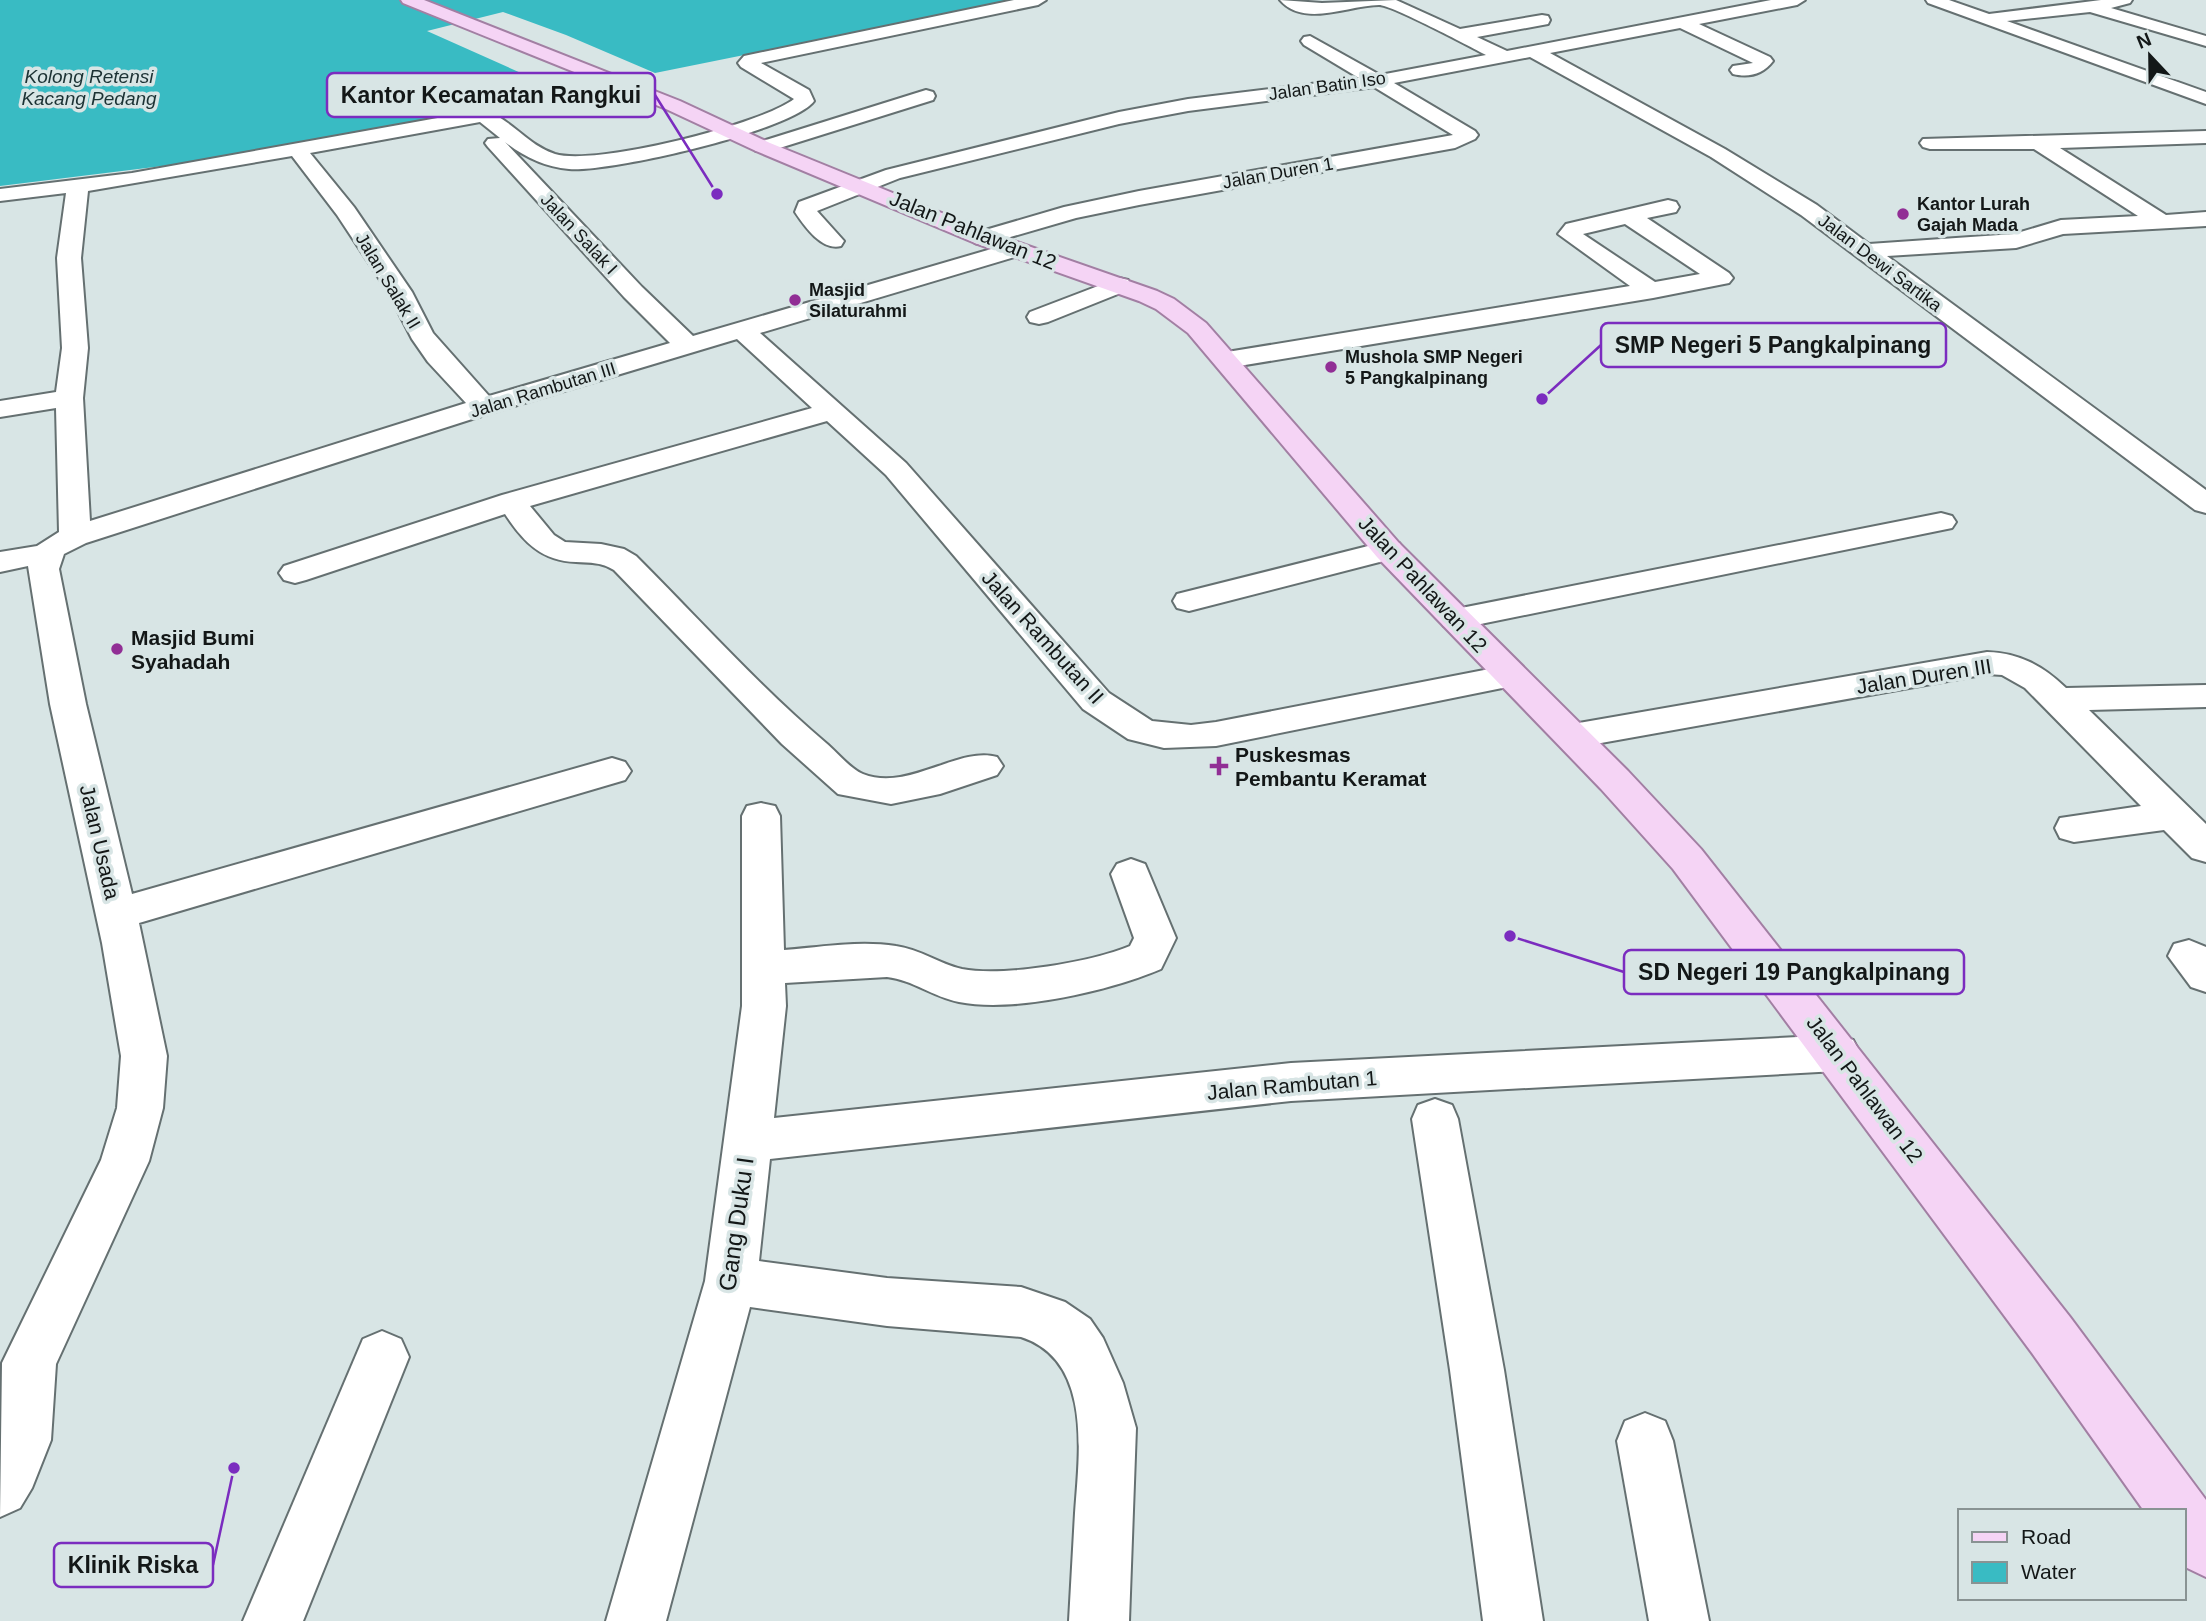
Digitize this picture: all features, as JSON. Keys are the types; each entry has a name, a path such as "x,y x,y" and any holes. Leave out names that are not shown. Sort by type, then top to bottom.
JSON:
{"main road":[{"name":"Jalan Pahlawan 12","path":"409,0 731,131 763,147 998,244 1119,285 1165,304 1197,328 1388,550 1510,676 1632,796 1687,859 2051,1335 2178,1509"},
{"path":"2185,1520 2206,1548"}],"street":[{"path":"0,195 78,187 298,151 472,117 487,118 533,154 566,163 608,162 731,131 790,113 801,106 804,101 802,94 747,63 750,60 1038,0"},
{"path":"1288,0 1312,8 1382,0 1506,57"},
{"name":"Jalan Batin Iso","path":"833,241 811,219 806,212 807,206 860,185 971,153 1155,110 1377,81 1797,0"},
{"path":"1934,0 2206,98"},
{"path":"1984,18 2091,7 2124,0"},
{"path":"2091,7 2206,41"},
{"path":"1458,35 1542,20"},
{"path":"1684,23 1764,61 1758,68 1740,70"},
{"path":"1310,41 1377,81"},
{"name":"Jalan Dewi Sartika","path":"1535,52 1718,153 1809,210 2206,504"},
{"name":"Jalan Duren 1","path":"998,244 1073,212 1455,142 1468,135 1377,81"},
{"path":"763,147 926,96"},
{"name":"Jalan Salak I","path":"472,117 607,265 689,347"},
{"path":"1930,143 2038,143 2206,137"},
{"path":"2038,143 2160,221 2178,230 2206,234"},
{"name":"Jalan Salak II","path":"298,151 346,212 400,292 421,334 437,356 484,406"},
{"name":"Jalan Usada","path":"0,1488 23,1440 29,1363 125,1161 140,1108 144,1056 116,914 68,704 43,569 61,545 69,398 75,348 69,258 78,187"},
{"path":"1653,291 1569,234 1574,229 1668,207"},
{"path":"1227,360 1653,291 1722,277 1627,215"},
{"path":"1865,251 2016,241 2061,227 2206,219"},
{"name":"Jalan Rambutan III","path":"0,562 61,545 484,406 743,331 998,244"},
{"path":"1039,317 1119,285"},
{"name":"Jalan Rambutan II","path":"743,331 896,469 1096,701 1141,731 1164,736 1216,734 1510,676"},
{"path":"0,409 69,398"},
{"path":"295,573 513,501 832,411"},
{"path":"513,501 538,540 548,547 558,552 611,555 625,563 795,736 851,785 891,791 940,781 984,766"},
{"path":"1456,619 1941,522"},
{"path":"1189,601 1388,550"},
{"name":"Jalan Duren III","path":"1573,736 1987,663 2014,666 2028,673 2206,848"},
{"path":"2055,700 2206,696"},
{"path":"116,914 612,771"},
{"path":"2074,828 2172,815"},
{"name":"Gang Duku I","path":"636,1621 731,1281 764,1006 761,816"},
{"path":"764,968 887,961 924,969 960,986 981,988 1009,987 1116,969 1146,957 1155,938 1131,874"},
{"name":"Jalan Rambutan 1","path":"748,1141 1291,1082 1837,1053"},
{"path":"1435,1119 1480,1387 1513,1621"},
{"path":"731,1281 887,1302 1021,1311 1046,1320 1071,1337 1084,1356 1096,1383 1108,1428 1099,1621"},
{"path":"273,1621 383,1357"},
{"path":"1645,1441 1679,1621"}],"water":[{"name":"Kolong Retensi Kacang Pedang","path":"0,0 1017,0 655,73 566,35 503,12 427,31 559,90 388,127 187,163 0,186"}],"place":[{"name":"Kantor Kecamatan Rangkui","path":"717,194"},
{"name":"Kantor Lurah Gajah Mada","path":"1903,214"},
{"name":"Masjid Silaturahmi","path":"795,300"},
{"name":"Mushola SMP Negeri 5 Pangkalpinang","path":"1331,367"},
{"name":"SMP Negeri 5 Pangkalpinang","path":"1542,399"},
{"name":"Masjid Bumi Syahadah","path":"117,649"},
{"name":"Puskesmas Pembantu Keramat","path":"1219,766"},
{"name":"SD Negeri 19 Pangkalpinang","path":"1510,936"},
{"name":"Klinik Riska","path":"234,1468"}]}
